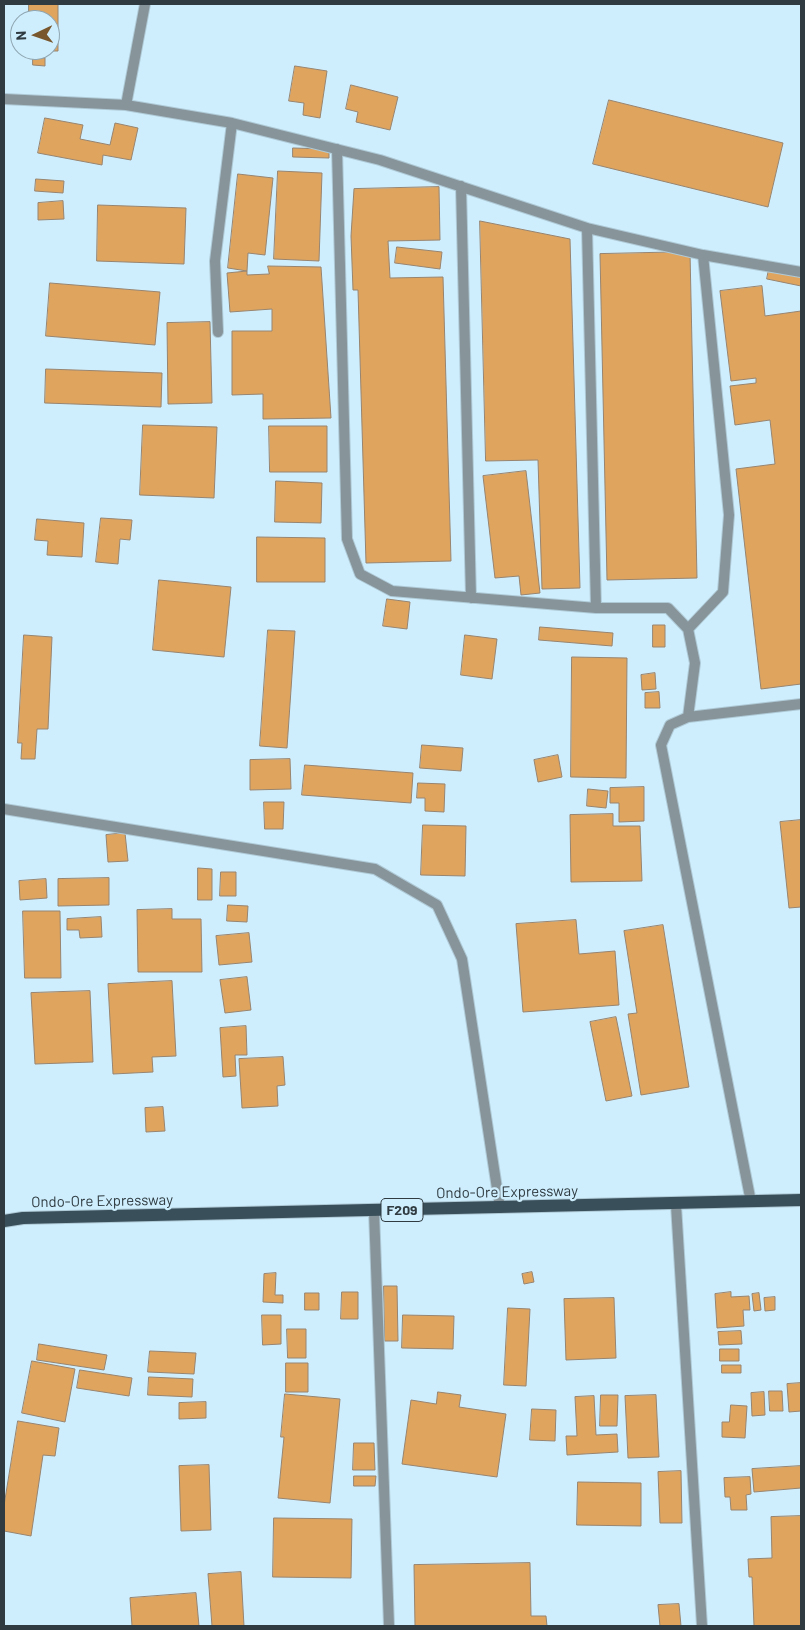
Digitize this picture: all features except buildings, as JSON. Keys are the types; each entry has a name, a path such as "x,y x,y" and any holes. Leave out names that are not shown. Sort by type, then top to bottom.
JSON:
{"main road":[{"name":"Ondo-Ore Expressway","path":"4,1221 23,1218 676,1205 801,1200"}],"street":[{"path":"126,105 144,4"},
{"path":"4,99 126,105 232,123 337,149 461,186 587,228 703,255 801,272"},
{"path":"218,332 215,261 232,123"},
{"path":"337,149 347,539 360,574 392,591 596,608 668,608 688,629 695,663 688,717"},
{"path":"461,186 471,598"},
{"path":"587,228 596,608"},
{"path":"688,629 723,592 729,515 703,255"},
{"path":"751,1202 661,745 670,725 688,717 801,704"},
{"path":"4,809 375,869 437,905 462,959 500,1208"},
{"path":"676,1205 702,1626"},
{"path":"374,1211 389,1626"}]}
